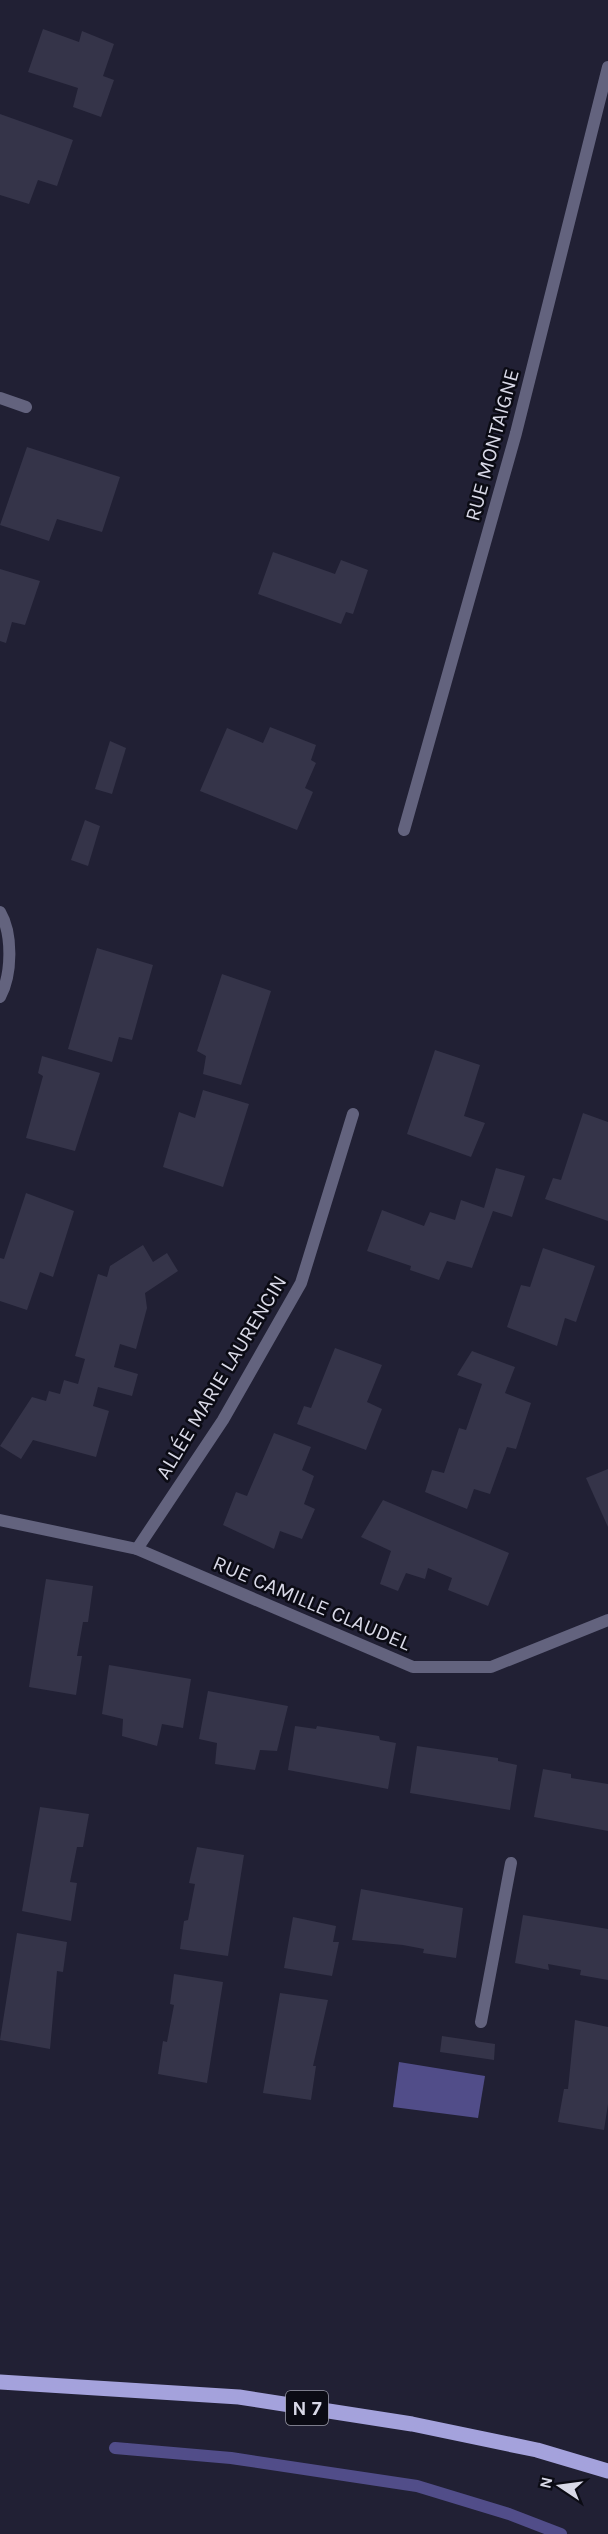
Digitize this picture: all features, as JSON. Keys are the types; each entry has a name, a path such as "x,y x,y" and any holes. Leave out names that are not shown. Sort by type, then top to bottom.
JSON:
{"main road":[{"name":"N 7","path":"0,2382 251,2399 412,2424 537,2450 608,2471"}],"street":[{"name":"RUE MONTAIGNE","path":"404,830 516,433 608,67"},
{"path":"0,398 26,407"},
{"path":"0,912 10,948 0,997"},
{"name":"ALLÉE MARIE LAURENCIN","path":"137,1549 223,1420 301,1283 353,1114"},
{"name":"RUE CAMILLE CLAUDEL","path":"0,1520 137,1549 413,1667 490,1667 608,1620"},
{"path":"481,2022 511,1863"}],"shaded area":[{"path":"399,2062 485,2076 478,2118 393,2107"}],"building":[{"path":"43,29 79,42 82,31 114,44 103,76 114,80 101,117 73,107 78,88 28,72"},
{"path":"0,114 73,140 57,186 38,180 29,204 0,195"},
{"path":"27,447 120,477 102,532 57,519 49,541 0,525"},
{"path":"273,552 335,574 341,560 368,570 353,614 346,612 341,624 258,594"},
{"path":"0,569 40,581 25,625 12,622 6,643 0,641"},
{"path":"270,727 316,745 311,760 316,763 305,788 313,792 297,830 200,791 227,728 263,743"},
{"path":"110,741 126,748 112,794 95,789"},
{"path":"85,820 100,826 88,866 71,860"},
{"path":"97,948 153,965 132,1040 119,1037 112,1062 68,1049"},
{"path":"222,974 271,991 241,1085 203,1074 206,1056 197,1051"},
{"path":"435,1050 480,1065 464,1116 485,1123 471,1157 407,1134"},
{"path":"42,1056 100,1073 75,1151 26,1138 43,1076 38,1073"},
{"path":"203,1090 249,1104 223,1187 163,1167 179,1112 195,1118"},
{"path":"583,1113 608,1122 608,1221 545,1199 553,1178 561,1180"},
{"path":"496,1168 525,1176 512,1217 493,1211 472,1268 447,1261 439,1280 410,1270 411,1266 367,1251 382,1210 424,1226 430,1212 455,1220 461,1200 484,1208"},
{"path":"26,1193 74,1211 53,1277 40,1272 27,1310 0,1301 0,1258 4,1259"},
{"path":"143,1245 153,1262 167,1253 178,1271 145,1293 147,1308 136,1349 120,1344 114,1367 138,1374 132,1396 98,1387 93,1406 109,1411 96,1457 33,1440 21,1459 0,1446 32,1397 46,1401 49,1391 60,1394 64,1380 78,1384 85,1359 75,1356 98,1274 107,1277 110,1266"},
{"path":"543,1248 595,1266 576,1322 565,1318 557,1346 507,1327 521,1285 530,1287"},
{"path":"335,1348 382,1365 367,1402 382,1409 366,1450 297,1424 304,1406 311,1408"},
{"path":"472,1351 515,1367 505,1393 531,1403 516,1449 507,1447 490,1494 474,1489 467,1509 425,1492 432,1470 444,1473 459,1428 466,1430 482,1384 457,1375"},
{"path":"274,1433 311,1447 302,1470 314,1476 304,1504 315,1509 302,1539 280,1531 274,1549 223,1525 236,1492 247,1496"},
{"path":"608,1469 608,1527 586,1478"},
{"path":"383,1500 509,1553 488,1606 448,1590 452,1578 428,1568 425,1579 406,1573 398,1591 380,1584 391,1551 361,1537"},
{"path":"46,1579 93,1586 88,1622 83,1622 77,1656 82,1656 76,1695 29,1687"},
{"path":"109,1665 191,1679 183,1728 162,1724 157,1746 122,1736 123,1719 102,1714"},
{"path":"208,1691 288,1706 277,1751 260,1750 255,1770 215,1764 217,1743 199,1739"},
{"path":"295,1726 316,1729 317,1726 379,1736 380,1740 396,1743 388,1789 288,1770"},
{"path":"417,1746 498,1758 498,1761 517,1765 510,1810 410,1793"},
{"path":"543,1769 571,1774 571,1778 608,1784 608,1831 534,1817"},
{"path":"40,1807 89,1814 83,1847 77,1847 70,1882 77,1883 71,1921 22,1911"},
{"path":"197,1847 244,1855 228,1956 180,1949 184,1921 188,1920 195,1884 189,1883"},
{"path":"361,1889 463,1908 456,1958 423,1953 424,1949 403,1945 352,1940"},
{"path":"523,1915 608,1929 608,1980 580,1975 581,1970 548,1964 549,1970 515,1963"},
{"path":"293,1917 336,1926 333,1942 339,1942 332,1976 284,1968"},
{"path":"17,1933 67,1942 63,1972 57,1971 50,2049 0,2040"},
{"path":"174,1974 223,1982 207,2083 158,2074 163,2041 167,2042 174,2005 170,2004"},
{"path":"280,1993 328,2000 313,2066 316,2066 311,2100 263,2093"},
{"path":"575,2020 608,2027 608,2104 604,2130 558,2122 564,2089 568,2089"},
{"path":"442,2036 495,2044 494,2060 440,2052"}],"waterway":[{"path":"115,2448 231,2458 417,2486 509,2514 561,2534"}]}
